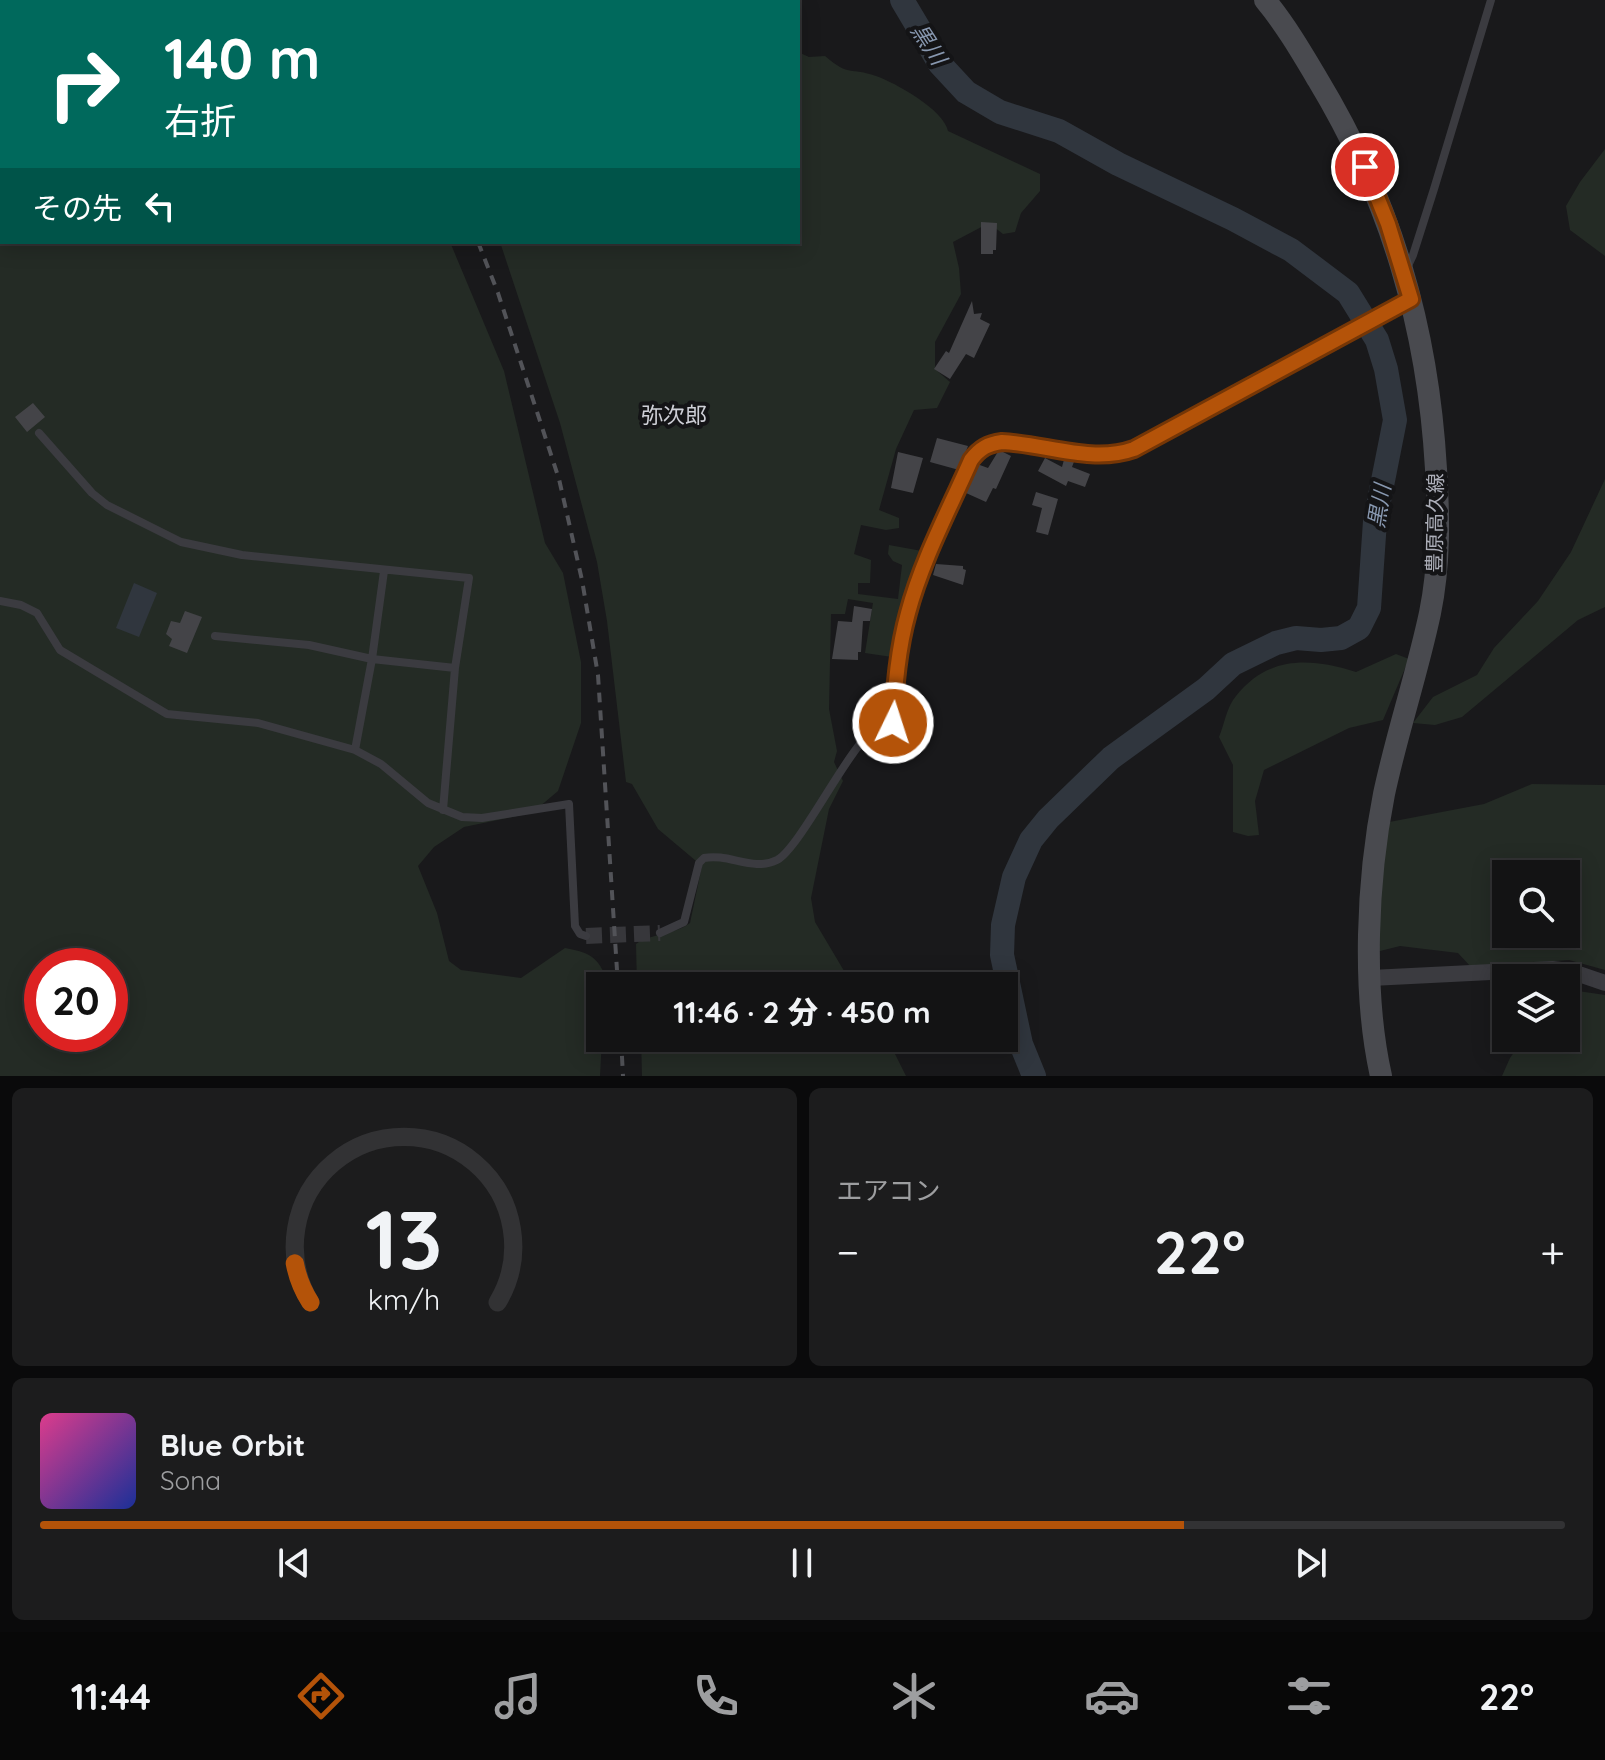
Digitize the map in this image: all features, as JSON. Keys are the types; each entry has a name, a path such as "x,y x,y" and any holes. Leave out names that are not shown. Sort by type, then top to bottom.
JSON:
{"main road":[{"name":"豊原高久線","path":"1265,0 1346,126 1388,224 1424,350 1432,408 1439,523 1437,564 1430,611 1384,794 1371,902 1374,1045 1381,1076"}],"street":[{"path":"1161,435 1411,299"},
{"path":"1371,978 1552,969 1570,971 1605,983"}],"lane":[{"path":"1404,274 1434,189 1491,0"},
{"path":"39,433 80,482 99,499 181,542 242,555 469,578 455,668 443,810"},
{"path":"660,933 684,922 699,863 704,858 714,856 755,865 778,860 787,853 861,743 893,723 901,642 908,611 921,573 971,460 978,451 1002,442 1116,455 1161,435"},
{"path":"355,750 384,571"},
{"path":"0,601 21,605 37,613 60,650 167,714 258,723 355,750 381,764 428,803 462,817 482,818 569,804 575,926 580,934 586,936"},
{"path":"215,636 309,645 372,659 455,668"}],"shaded area":[{"path":"800,53 809,57 825,56 845,69 876,76 907,91 929,106 945,123 948,131 1040,174 1040,191 1021,213 1015,232 1003,234 989,223 953,242 961,294 935,342 935,369 950,382 937,408 914,410 896,449 879,510 899,518 899,528 886,530 861,525 854,554 871,560 870,583 858,583 858,594 898,599 902,565 893,561 888,554 889,545 922,551 901,616 892,657 865,653 873,603 848,599 845,614 831,614 829,709 837,751 834,762 843,781 829,809 811,898 815,922 845,972 637,972 636,944 690,923 702,866 658,829 632,784 626,782 597,562 560,423 501,244 800,244"},
{"path":"1605,149 1605,256 1570,230 1566,206"},
{"path":"0,244 451,244 504,371 545,543 563,573 581,662 581,723 558,791 532,813 464,827 434,847 418,866 437,913 449,961 461,970 521,978 565,948 589,955 599,963 603,972 586,972 586,1052 601,1052 600,1076 0,1076"},
{"path":"1605,479 1605,607 1578,620 1462,717 1435,725 1413,723 1433,697 1477,675 1494,648 1538,601 1571,552"},
{"path":"134,583 157,593 139,637 116,628"},
{"path":"1396,654 1409,659 1383,720 1349,728 1264,770 1255,801 1259,835 1233,832 1233,765 1219,737 1236,696 1262,673 1292,663 1323,664 1356,672"},
{"path":"1532,784 1605,785 1605,970 1569,960 1471,967 1458,953 1400,946 1376,952 1384,823 1484,804"},
{"path":"1580,991 1605,995 1605,1076 1502,1076 1514,1052 1580,1052"},
{"path":"641,1052 894,1052 906,1076 642,1076"}],"building":[{"path":"981,222 997,223 996,250 993,254 981,254"},
{"path":"972,301 974,314 982,313 980,319 990,324 974,358 966,354 950,379 934,369 946,351 949,353"},
{"path":"33,403 45,417 27,432 15,417"},
{"path":"937,438 968,446 959,470 930,462"},
{"path":"999,450 1011,456 996,489 993,488 986,502 966,493 977,464 988,468"},
{"path":"898,452 923,458 913,493 891,488"},
{"path":"1065,456 1075,459 1072,467 1090,474 1085,487 1068,481 1066,486 1038,471 1045,458 1062,467"},
{"path":"1036,492 1058,499 1048,535 1036,532 1042,508 1032,505"},
{"path":"936,564 963,566 966,570 963,585 933,575"},
{"path":"854,606 872,609 870,621 863,621 858,660 832,659 838,621 852,622"},
{"path":"185,611 202,617 187,653 169,646 172,639 166,634 171,621 180,623"}],"waterway":[{"name":"黒川","path":"902,0 940,64 966,92 1000,112 1059,131 1118,164 1233,219 1291,250 1348,293 1377,340 1386,369 1395,420 1375,521 1369,608 1359,628 1341,638 1296,638 1276,643 1233,664 1206,689 1111,758 1048,819 1031,840 1014,877 1003,925 1002,955 1021,1044 1034,1076"}],"tunnel":[{"path":"586,936 660,933"}],"railway":[{"path":"479,244 559,479 582,580 598,675 617,972"},
{"path":"622,1052 623,1076"}],"district":[{"name":"弥次郎","path":"674,415"}],"route":[{"path":"893,723 896,675 908,611 921,573 971,460 978,451 1002,442 1098,455 1116,455 1134,449 1411,299 1388,224 1365,167"}]}
